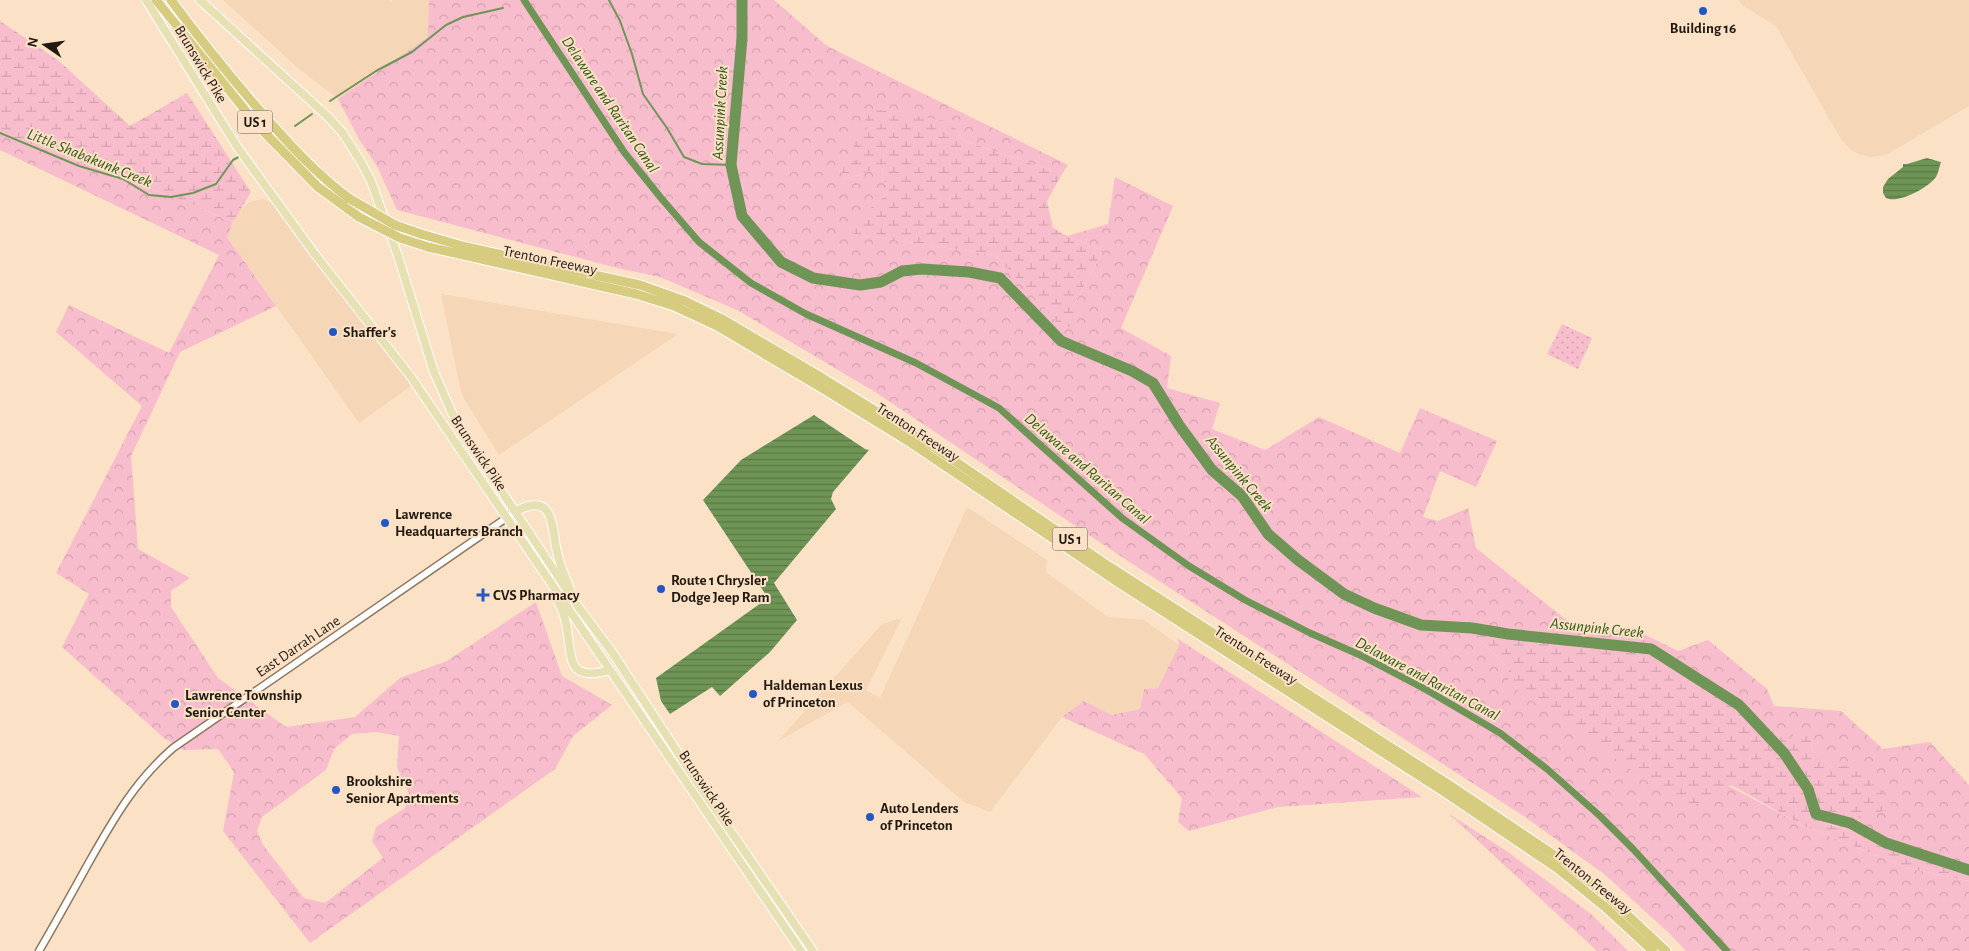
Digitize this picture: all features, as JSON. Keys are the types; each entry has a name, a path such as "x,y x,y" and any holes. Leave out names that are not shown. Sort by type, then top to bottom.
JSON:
{"highway":[{"name":"Trenton Freeway","path":"156,0 258,126 318,187 359,217 400,238 428,247 636,294 674,306 717,326 911,443 1111,578 1446,793 1557,868 1606,907 1653,951"},
{"name":"Trenton Freeway","path":"171,0 210,53 301,157 350,199 395,225 421,234 466,247 640,285 685,301 722,319 930,445 1104,563 1451,786 1563,861 1628,915 1666,951"}],"main road":[{"name":"Brunswick Pike","path":"146,0 238,148 309,246 408,372 802,951"},
{"name":"Brunswick Pike","path":"200,0 327,116 352,147 371,181 442,390 465,436 514,512 577,605 612,652 697,782 813,951"},
{"path":"514,512 523,507 536,506 541,507 550,515 554,526 558,557 577,605"},
{"path":"545,575 563,611 568,632 570,655 575,666 579,670 591,674 610,670"}],"street":[{"name":"East Darrah Lane","path":"40,951 116,815 135,787 161,759 177,745 514,512"}],"shaded area":[{"path":"223,0 389,0 391,2 393,0 429,0 428,37 338,99 298,68"},
{"path":"1739,0 1969,0 1969,106 1886,155 1870,157 1858,154 1841,139 1776,26 1742,5"},
{"path":"1927,158 1941,162 1937,175 1932,181 1920,190 1905,197 1898,199 1886,198 1883,193 1883,187 1888,179 1903,167 1903,164"},
{"path":"262,199 274,203 415,383 359,423 227,236 239,211 249,202"},
{"path":"441,294 678,334 499,455 463,397"},
{"path":"814,415 869,450 833,492 831,499 836,509 774,583 797,620 770,652 720,696 712,687 670,714 661,701 656,678 768,598 703,500 741,460"},
{"path":"967,507 1047,560 1046,572 1108,617 1144,620 1179,645 1158,688 1144,689 1140,709 1112,715 1084,701 1062,717 990,812 964,802 848,702 778,741 882,624 902,618 866,690 880,698"}],"green space":[{"path":"429,0 774,0 827,46 1068,165 1062,174 962,140 952,122 863,114 868,128 860,161 841,181 881,167 888,193 850,227 855,234 995,255 1064,329 1073,307 1103,251 1067,236 1108,224 1115,177 1173,206 1121,328 1171,356 1167,388 1220,403 1212,429 1265,450 1319,417 1400,453 1420,408 1497,441 1476,487 1440,471 1423,517 1438,521 1468,508 1476,548 1585,635 1566,641 1549,642 1515,629 1479,639 1509,669 1804,826 1907,868 1969,881 1969,951 1686,951 1604,874 1525,817 1131,563 875,392 739,311 660,277 617,268 397,210 377,166 359,139 338,99 428,37"},
{"path":"0,21 59,61 130,126 187,93 251,192 233,222 183,201 0,132"},
{"path":"879,110 952,122 962,140 1062,174 1047,201 1053,228 1103,251 1073,307 1076,323 1063,329 995,255 854,234 849,227 888,193 881,167 841,181 844,164 860,161 850,139 868,128 863,114"},
{"path":"0,132 183,201 233,222 227,237 276,306 180,352 131,456 138,549 190,578 171,591 171,607 218,678 286,727 355,717 400,678 447,661 536,602 562,676 612,705 573,736 555,769 310,943 223,831 234,772 218,749 184,750 164,738 62,647 89,594 56,573 142,406 56,332 69,305 169,353 219,255 0,150","holes":["376,732 399,736 397,768 409,793 405,808 376,827 372,841 383,858 325,903 304,898 263,845 257,831 262,817 326,770 334,749 352,734"]},
{"path":"1562,324 1592,338 1578,369 1547,354"},
{"path":"1469,625 1515,629 1541,641 1568,643 1585,635 1631,628 1678,651 1674,657 1788,742 1794,734 1812,731 1811,749 1832,768 1858,763 1895,809 1826,822 1828,824 1969,866 1969,881 1907,868 1804,826 1731,785 1687,809 1508,684 1509,669 1479,639"},
{"path":"1178,639 1422,797 1278,807 1189,831 1178,822 1182,798 1144,754 1062,717 1084,701 1112,715 1140,709 1144,689 1158,688 1179,645"},
{"path":"1708,640 1767,689 1774,706 1841,711 1883,749 1930,742 1969,785 1969,866 1825,822 1894,808 1832,768 1811,749 1812,731 1788,742 1674,657 1678,651"},
{"path":"1449,814 1508,852 1591,914 1628,951 1597,951"}],"waterway":[{"name":"Delaware and Raritan Canal","path":"524,0 624,152 699,242 751,283 806,314 916,363 999,408 1122,518 1189,566 1245,600 1310,633 1360,655 1425,689 1500,733 1547,769 1600,816 1727,951"},
{"name":"Little Shabakunk Creek","path":"609,0 620,21 632,54 643,94 667,128 684,157 702,164 731,165"},
{"name":"Assunpink Creek","path":"742,0 742,38 731,165 742,216 781,262 813,278 860,285 881,282 902,271 922,269 969,272 1000,278 1061,341 1132,371 1153,383 1179,425 1212,470 1242,496 1268,534 1298,560 1344,594 1374,608 1421,625 1472,628 1508,634 1651,649 1739,705 1784,753 1808,789 1816,814 1850,823 1886,843 1969,870"},
{"name":"Little Shabakunk Creek","path":"330,101 376,71 412,52 446,25 463,17 503,8"},
{"name":"Little Shabakunk Creek","path":"295,126 312,114"},
{"name":"Little Shabakunk Creek","path":"0,133 79,166 123,179 149,195 171,197 193,193 216,184 233,160 246,153"}],"place":[{"name":"Building 16","path":"1703,11"},
{"name":"Shaffer's","path":"333,332"},
{"name":"Lawrence Headquarters Branch","path":"385,523"},
{"name":"Route 1 Chrysler Dodge Jeep Ram","path":"661,589"},
{"name":"CVS Pharmacy","path":"483,595"},
{"name":"Haldeman Lexus of Princeton","path":"753,694"},
{"name":"Lawrence Township Senior Center","path":"175,704"},
{"name":"Brookshire Senior Apartments","path":"336,790"},
{"name":"Auto Lenders of Princeton","path":"870,817"}]}
